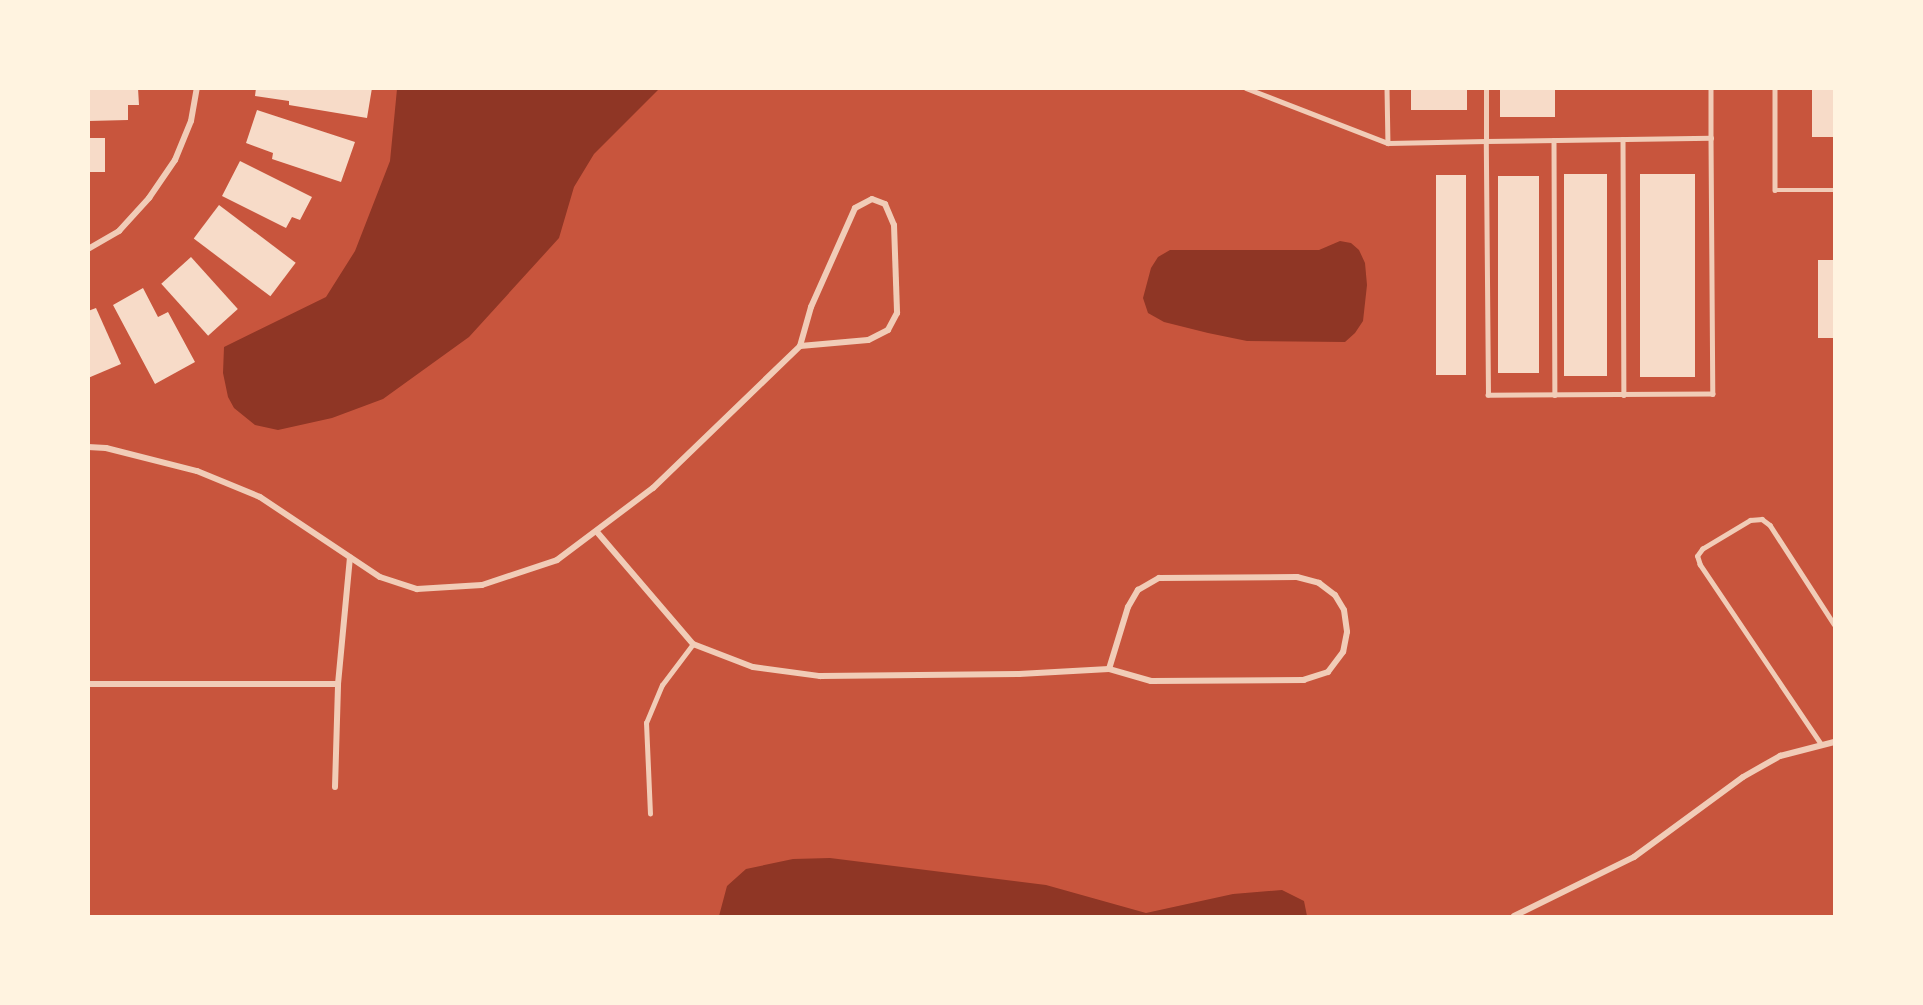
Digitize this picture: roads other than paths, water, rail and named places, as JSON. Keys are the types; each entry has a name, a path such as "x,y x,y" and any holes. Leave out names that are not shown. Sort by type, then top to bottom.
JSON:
{"street":[{"path":"88,249 119,231 149,198 175,160 191,121 197,88"},
{"path":"88,447 106,448 197,471 260,497 380,577 417,589 482,585 557,560 653,488 800,346 811,307 855,208 872,199 885,204 894,225 897,313 888,330 868,340 800,346"},
{"path":"597,532 693,644 753,667 820,676 1018,674 1109,669 1151,681 1304,680 1328,672 1343,652 1347,632 1344,610 1335,595 1319,583 1298,577 1159,578 1138,590 1133,598 1119,631 1109,669"},
{"path":"335,787 338,684 350,558"},
{"path":"88,684 338,684"},
{"path":"1514,916 1634,857 1743,777 1780,756 1820,743 1834,742"}],"lane":[{"path":"1246,88 1388,142 1711,138"},
{"path":"1387,88 1388,142"},
{"path":"1486,88 1488,395 1713,394 1710,88"},
{"path":"1775,88 1775,190 1834,190"},
{"path":"1623,139 1624,395"},
{"path":"1554,140 1555,395"},
{"path":"1820,743 1700,565 1697,556 1702,549 1750,520 1762,519 1770,525 1834,624"},
{"path":"650,814 646,723 662,685 693,644"}]}
